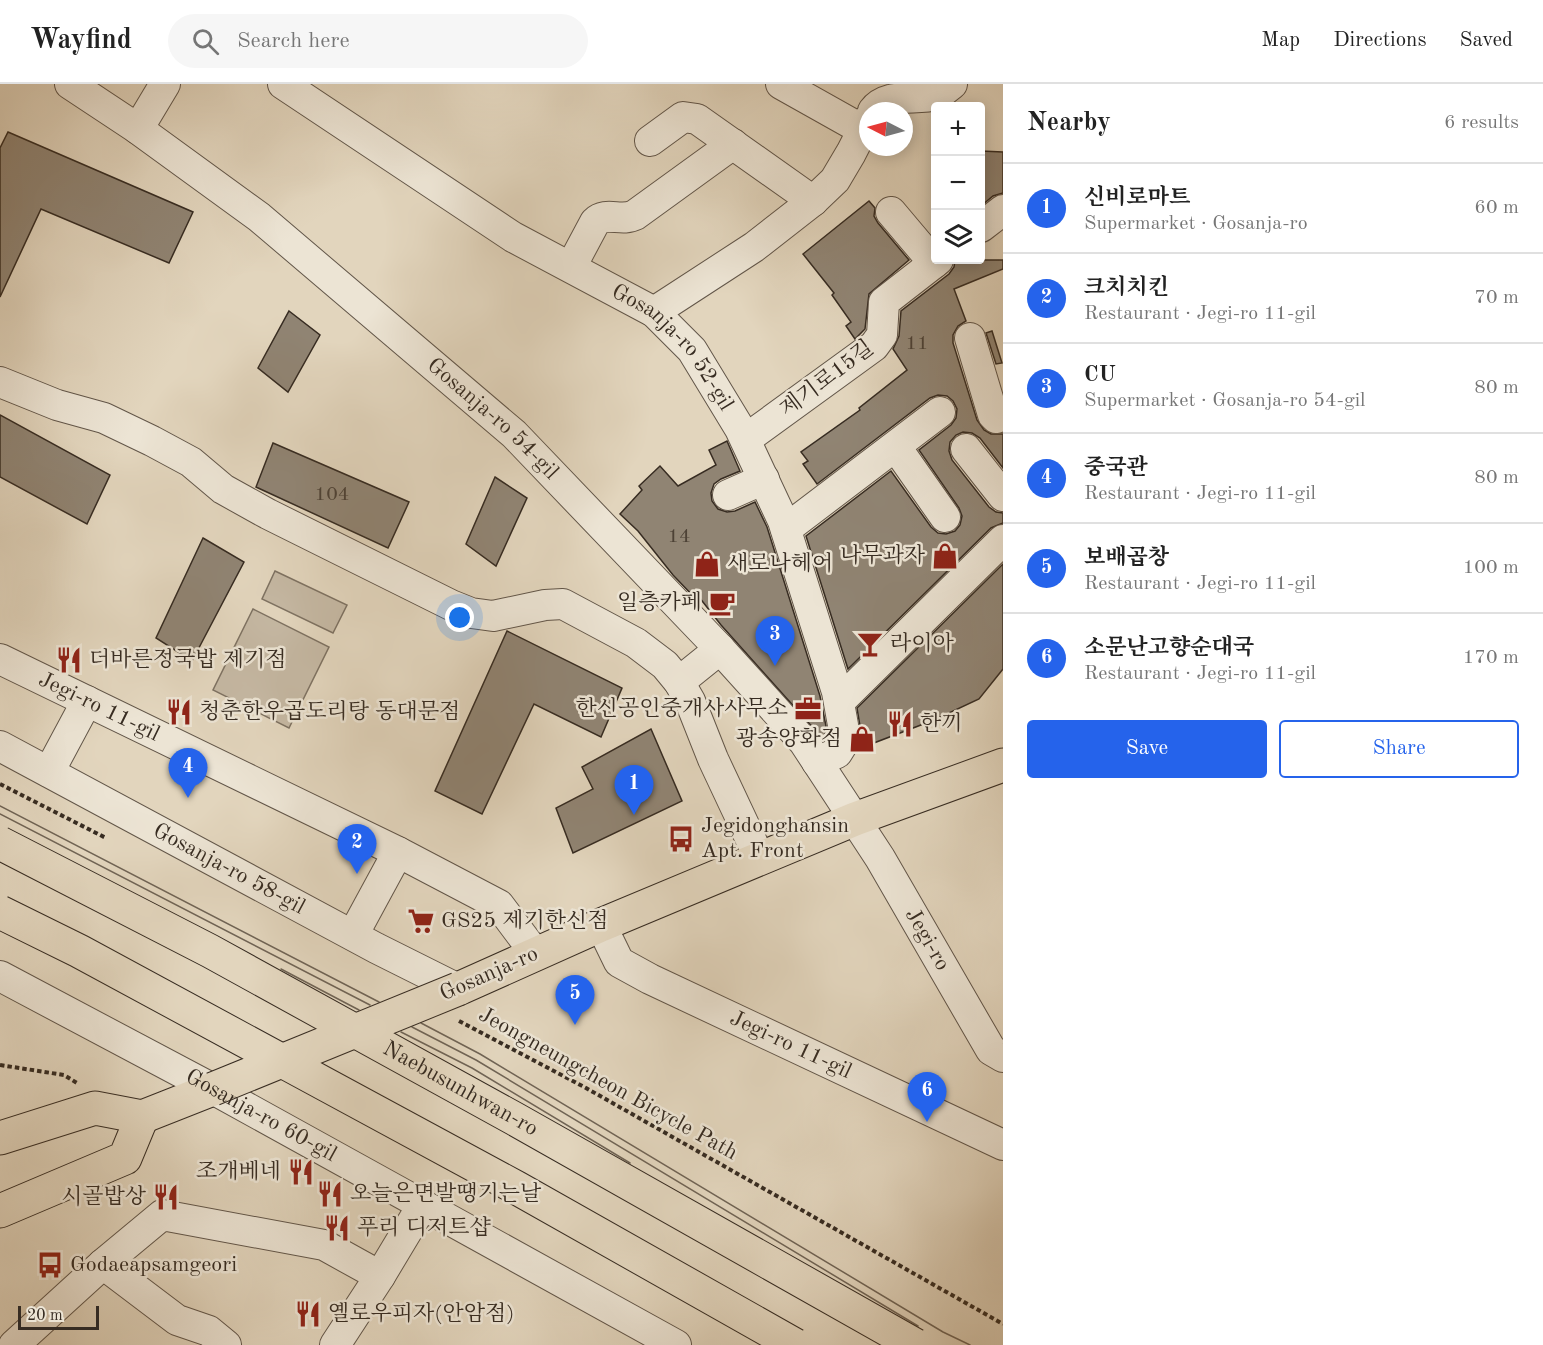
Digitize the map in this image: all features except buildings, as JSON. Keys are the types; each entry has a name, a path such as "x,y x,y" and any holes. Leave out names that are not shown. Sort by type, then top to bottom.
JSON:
{"main road":[{"name":"Gosanja-ro","path":"142,1117 213,1089 455,1003 535,953 855,819 1003,765"},
{"name":"Naebusunhwan-ro","path":"0,843 231,963 515,1119 915,1345"},
{"path":"0,912 79,951 517,1188 795,1345"},
{"path":"0,1138 95,1108 142,1117 125,1158 0,1211"}],"street":[{"name":"Gosanja-ro 54-gil","path":"70,84 138,129 259,217 514,434 720,649 804,742 855,819"},
{"path":"138,129 165,84"},
{"name":"Gosanja-ro 52-gil","path":"283,84 513,237 654,312 692,350 746,439 786,529 840,701 843,725 842,746 837,753 817,762"},
{"path":"781,84 859,116"},
{"path":"885,102 935,95 952,84"},
{"path":"650,141 678,120 690,117 697,119 813,201"},
{"path":"654,312 754,246 813,201 835,180 859,139"},
{"path":"571,267 599,218 604,216 623,219 635,215 733,144"},
{"path":"985,224 1003,210"},
{"path":"891,212 931,256"},
{"name":"제기로15길","path":"746,439 874,346 882,335 884,302 932,264"},
{"path":"970,338 993,415 996,418 1003,416"},
{"path":"0,382 57,405 104,418 152,441 190,462 224,489 268,514 451,605 471,613 493,616 545,605 562,604 636,643 664,665 679,682 690,701 713,759 760,859"},
{"path":"786,529 940,412"},
{"path":"896,447 945,517"},
{"path":"966,448 1003,496"},
{"path":"728,495 764,479"},
{"path":"840,701 1003,540"},
{"path":"679,682 720,649"},
{"name":"Jegi-ro 11-gil","path":"0,659 398,852 499,905 535,953"},
{"path":"49,772 87,701"},
{"name":"Gosanja-ro 58-gil","path":"0,746 353,935 455,1003"},
{"name":"Jegi-ro","path":"855,819 991,1050 1003,1057"},
{"path":"353,935 398,852"},
{"name":"Jegi-ro 11-gil","path":"601,925 619,962 650,979 1003,1145"},
{"name":"Gosanja-ro 60-gil","path":"0,976 213,1089 676,1345"},
{"path":"335,1345 422,1206"},
{"path":"14,1345 103,1264 162,1215 324,1245 380,1276"},
{"path":"103,1264 177,1320 209,1331 226,1345"}],"path":[{"path":"0,784 114,842"},
{"name":"Jeongneungcheon Bicycle Path","path":"455,1003 586,1088 1003,1324"},
{"path":"0,1065 64,1075 84,1086"}],"shaded area":[{"path":"275,571 347,605 333,633 262,599"},
{"path":"253,609 329,647 289,728 213,690"}],"pier":[{"path":"0,808 128,872 307,972 325,963 464,1035 441,1047 979,1345 759,1345 588,1249 321,1105 317,1107 53,959 0,934"}],"place":[{"name":"나무과자","path":"945,556"},
{"name":"새로나헤어","path":"707,564"},
{"name":"일층카페","path":"722,603"},
{"name":"라이아","path":"870,644"},
{"name":"더바른정국밥 제기점","path":"69,660"},
{"name":"CU","path":"775,666"},
{"name":"한신공인중개사사무소","path":"808,709"},
{"name":"청춘한우곱도리탕 동대문점","path":"179,712"},
{"name":"한끼","path":"900,724"},
{"name":"광송양화점","path":"862,739"},
{"name":"중국관","path":"188,798"},
{"name":"신비로마트","path":"634,815"},
{"name":"Jegidonghansin Apt. Front","path":"681,839"},
{"name":"크치치킨","path":"357,874"},
{"name":"GS25 제기한신점","path":"421,921"},
{"name":"보배곱창","path":"575,1025"},
{"name":"소문난고향순대국","path":"927,1122"},
{"name":"조개베네","path":"301,1172"},
{"name":"오늘은면발땡기는날","path":"330,1194"},
{"name":"시골밥상","path":"166,1197"},
{"name":"푸리 디저트샵","path":"337,1228"},
{"name":"Godaeapsamgeori","path":"50,1265"},
{"name":"옐로우피자(안암점)","path":"308,1314"}]}
